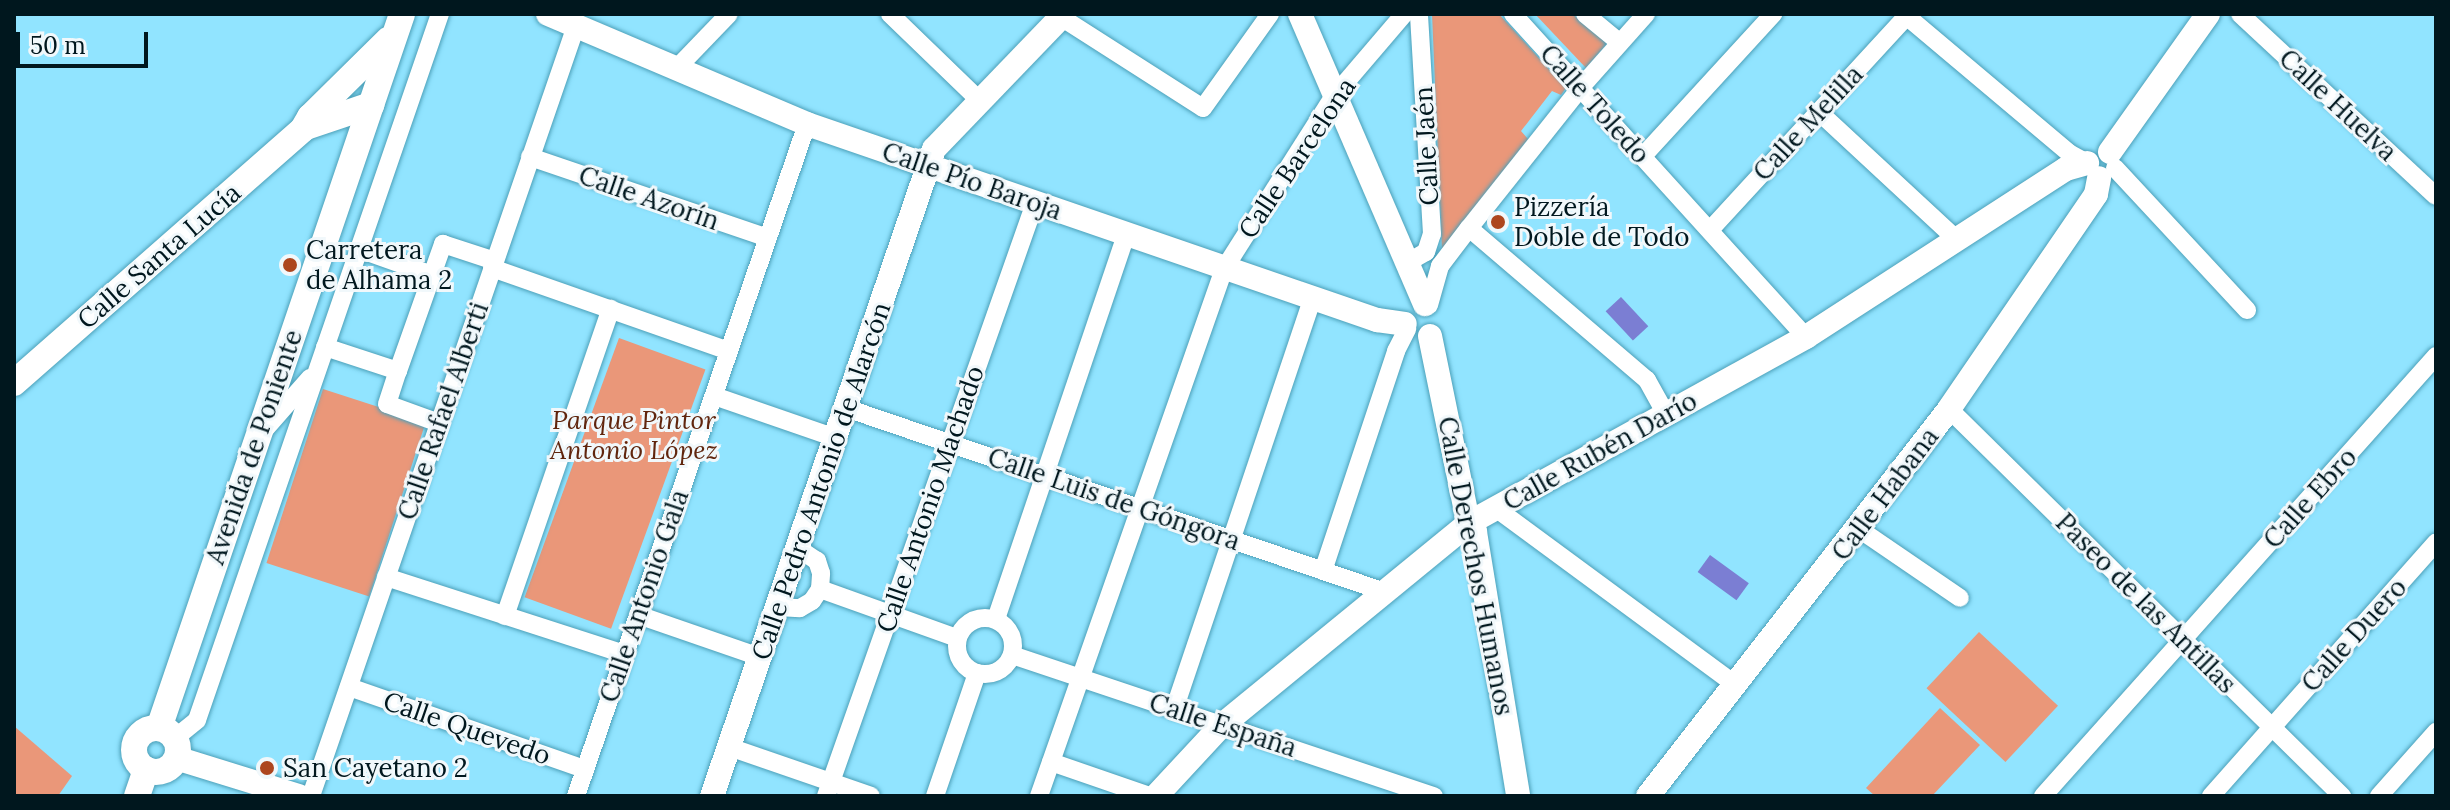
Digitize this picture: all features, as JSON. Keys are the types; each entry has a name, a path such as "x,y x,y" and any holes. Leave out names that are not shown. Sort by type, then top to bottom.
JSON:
{"main road":[{"name":"Avenida de Poniente","path":"170,741 258,436 403,19"},
{"name":"Calle Santa Lucía","path":"315,124 310,117 403,19"},
{"name":"Calle Santa Lucía","path":"14,383 315,124 371,105"},
{"path":"315,124 355,153"},
{"path":"141,733 170,741 161,771 146,770 136,760 134,745 141,733"},
{"path":"137,796 146,770"}],"street":[{"name":"Avenida de Poniente","path":"170,741 197,720 440,14"},
{"name":"Calle Pío Baroja","path":"548,14 807,124 1224,269 1377,320 1416,314 1420,338 1430,336"},
{"path":"676,69 729,14"},
{"path":"890,14 979,100"},
{"path":"1060,15 1203,108 1270,14"},
{"path":"1300,14 1405,264 1423,293 1416,314"},
{"name":"Calle Barcelona","path":"1039,796 1224,269 1334,96 1404,14"},
{"name":"Calle Jaén","path":"1405,264 1426,252 1432,234 1419,14"},
{"name":"Calle Toledo","path":"1513,14 1806,337"},
{"name":"Calle Toledo","path":"1585,14 1620,43"},
{"path":"1323,571 1396,351 1440,266 1581,87 1646,14"},
{"path":"1643,156 1773,14"},
{"name":"Calle Habana","path":"1648,796 1859,529 1949,409 2096,194 2103,165 2208,14"},
{"name":"Calle Huelva","path":"2240,14 2436,196"},
{"name":"Calle Pedro Antonio de Alarcón","path":"712,796 934,149 1060,15"},
{"path":"1906,15 2069,153 2103,165 2247,310"},
{"name":"Calle Melilla","path":"1710,230 1906,15"},
{"name":"Calle Rafael Alberti","path":"311,796 576,26"},
{"path":"1819,112 1956,239"},
{"name":"Calle Antonio Gala","path":"576,796 807,124"},
{"name":"Calle Azorín","path":"530,157 768,238"},
{"name":"Calle Rubén Darío","path":"1156,796 1221,726 1382,591 1469,523 1806,337 2066,169 2103,165"},
{"name":"Calle Antonio Machado","path":"828,789 1035,203"},
{"path":"1469,228 1647,380 1666,414"},
{"path":"996,619 1126,234"},
{"path":"439,423 387,404 443,244 729,351"},
{"path":"359,249 432,275"},
{"path":"1174,710 1313,298"},
{"path":"505,616 611,309"},
{"name":"Calle Derechos Humanos","path":"1430,336 1469,523 1475,532 1518,796"},
{"name":"Avenida de Poniente","path":"325,347 398,371"},
{"name":"Calle Ebro","path":"2043,796 2436,356"},
{"path":"258,436 317,370"},
{"path":"714,396 836,438"},
{"name":"Calle Luis de Góngora","path":"846,408 1382,591"},
{"name":"Paseo de las Antillas","path":"1949,409 2342,796"},
{"path":"1497,509 1736,685"},
{"path":"1859,529 1960,598"},
{"name":"Calle Duero","path":"2211,796 2436,543"},
{"path":"778,607 800,608 812,601 820,589 821,573 817,561 798,548"},
{"path":"386,577 624,654"},
{"path":"820,589 957,638"},
{"path":"638,615 760,657"},
{"path":"977,618 996,619 1009,630 1012,655 994,673 977,673 962,663 957,638 968,622 977,618"},
{"name":"Calle España","path":"1012,655 1434,796"},
{"path":"935,796 977,673"},
{"name":"Calle Quevedo","path":"349,687 585,769"},
{"path":"2379,796 2436,732"},
{"path":"170,741 299,796"},
{"path":"729,747 828,789 871,796"},
{"path":"1051,762 1150,796"}],"green space":[{"path":"1432,14 1499,14 1566,88 1561,95 1552,91 1521,131 1528,139 1442,250"},
{"path":"1535,14 1572,14 1608,42 1586,68"},
{"name":"Parque Pintor Antonio López","path":"619,338 705,369 611,629 525,597"},
{"path":"323,389 426,422 369,596 266,563"},
{"path":"1979,632 2058,706 2005,762 1926,688"},
{"path":"1940,708 1980,745 1932,796 1875,796 1866,788"},
{"path":"14,726 72,776 58,796 14,796"}],"water":[{"path":"1621,297 1648,326 1633,341 1606,311"},
{"path":"1710,555 1749,583 1736,600 1698,572"}],"place":[{"name":"Pizzería Doble de Todo","path":"1498,222"},
{"name":"Carretera de Alhama 2","path":"290,265"},
{"name":"San Cayetano 2","path":"267,768"}]}
